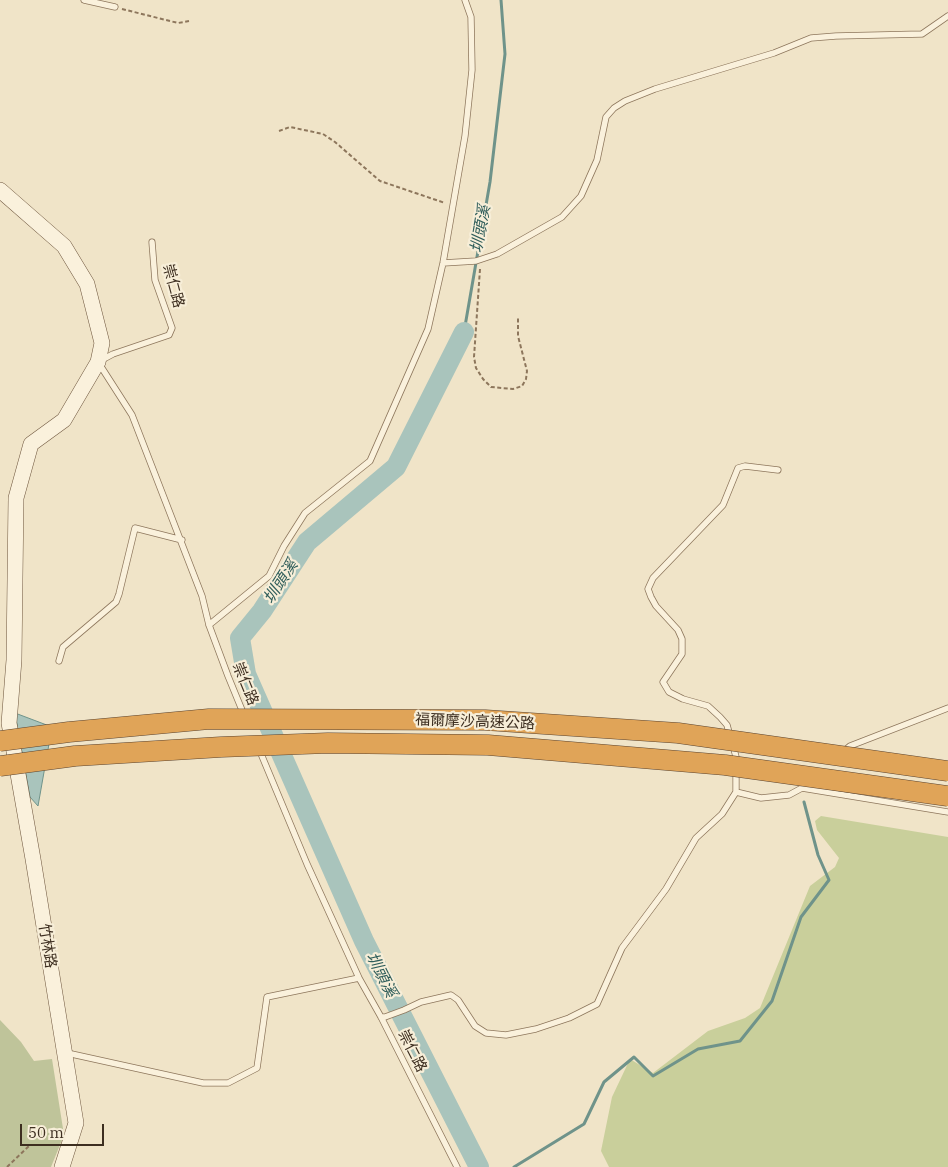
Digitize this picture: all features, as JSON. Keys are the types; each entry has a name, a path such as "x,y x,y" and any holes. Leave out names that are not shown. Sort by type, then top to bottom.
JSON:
{"highway":[{"name":"福爾摩沙高速公路","path":"4,732 79,731 208,719 485,720 678,733 948,771"},
{"name":"福爾摩沙高速公路","path":"0,766 75,756 221,747 328,743 488,745 725,765 948,796"}],"street":[{"path":"0,190 64,246 86,284 102,343 98,362"},
{"name":"竹林路","path":"62,1167 76,1123 33,859 4,732 14,660 16,498 31,444 64,420 98,362"}],"lane":[{"path":"84,0 115,7"},
{"path":"209,625 269,576 284,546 305,513 370,461 428,328 443,263 465,136 472,70 471,18 465,0"},
{"path":"443,263 478,260 497,254 562,217 581,196 597,160 606,117 614,108 625,101 655,88 774,53 811,38 922,34 948,16"},
{"name":"崇仁路","path":"152,242 156,280 172,328 170,335 113,354 98,362 132,415 182,540 202,596 209,625 250,730"},
{"path":"383,1017 421,1002 451,995 458,1000 475,1026 486,1032 506,1035 569,1018 597,1004 622,948 666,889 696,838 722,814 736,792 736,757 726,725 708,706 683,699 669,692 663,682 682,654 682,639 678,630 656,606 650,597 648,589 653,578 723,504 738,468 745,466 778,470"},
{"path":"59,661 63,647 116,602 135,528 182,540"},
{"path":"829,764 850,746 948,708"},
{"name":"崇仁路","path":"254,738 307,864 359,978 383,1017 457,1167"},
{"path":"736,792 761,798 789,794 802,788 822,770"},
{"path":"802,788 948,812"},
{"path":"65,1052 203,1083 228,1083 257,1068 267,997 359,978"}],"path":[{"path":"115,7 178,23 190,21"},
{"path":"279,131 290,127 323,134 380,181 452,205"},
{"path":"478,260 474,357 476,368 490,387 513,390 522,386 526,379 527,371 518,336 518,317"},
{"path":"7,1167 30,1146 69,1144"}],"green space":[{"path":"821,816 948,837 948,1167 609,1167 601,1151 612,1097 630,1059 653,1073 708,1031 745,1018 760,1008 810,886 835,867 839,858 817,830 815,821"},
{"path":"0,1020 21,1042 34,1061 52,1059 64,1135 51,1167 0,1167"}],"water":[{"path":"15,713 52,727 38,806 30,797"}],"waterway":[{"name":"圳頭溪","path":"464,332 490,182 505,54 501,0"},
{"name":"圳頭溪","path":"464,332 396,467 307,542 262,611 240,638 246,674 364,941 479,1167"},
{"path":"514,1167 584,1124 604,1082 634,1057 653,1076 698,1049 740,1041 772,1001 801,917 829,880 818,855 804,802"}]}
